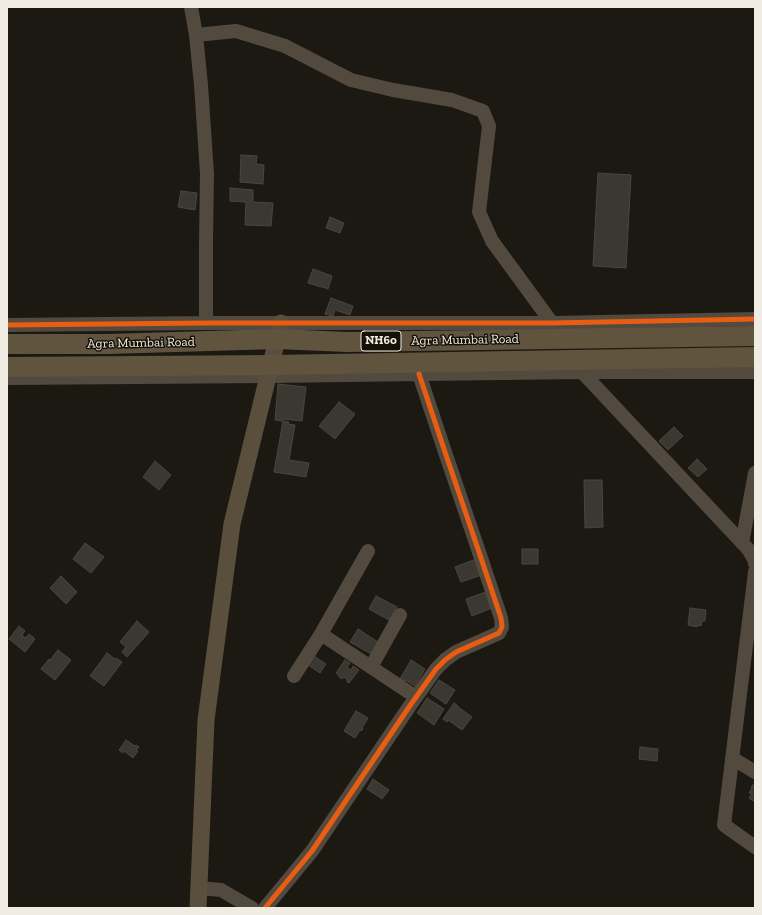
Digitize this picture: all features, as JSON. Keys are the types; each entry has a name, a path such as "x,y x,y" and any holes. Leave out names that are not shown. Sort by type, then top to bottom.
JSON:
{"highway":[{"name":"Agra Mumbai Road","path":"7,344 108,344 275,331 347,342 755,336"},
{"name":"Agra Mumbai Road","path":"7,367 265,371 755,357"}],"main road":[{"path":"188,908 197,717 225,521 275,331"},
{"path":"198,908 206,720 232,524 265,371"}],"street":[{"path":"191,7 196,35 201,85 207,174 206,323"},
{"path":"196,35 236,31 285,46 351,80 393,90 452,100 483,111 489,126 480,212 492,240 552,323"},
{"path":"7,325 206,323 275,331 755,319"},
{"path":"7,378 265,371 419,374 755,372"},
{"path":"582,372 748,549 754,559 755,564"},
{"path":"265,908 312,851 436,669 456,652 499,633 502,627 501,618 480,552 419,374"},
{"path":"742,543 755,473"},
{"path":"294,676 321,634 368,551"},
{"path":"755,572 724,825 755,847"},
{"path":"371,667 400,616"},
{"path":"321,634 416,697"},
{"path":"732,758 755,772"},
{"path":"199,888 221,890 252,908"}],"building":[{"path":"241,155 257,156 256,164 264,165 263,184 240,182"},
{"path":"598,173 631,175 626,268 593,266"},
{"path":"230,188 253,190 253,202 273,203 271,226 245,225 246,202 230,201"},
{"path":"181,191 197,193 195,210 178,207"},
{"path":"330,217 344,223 340,233 326,228"},
{"path":"313,269 332,276 328,289 308,283"},
{"path":"331,298 353,306 350,315 335,310 333,316 325,314"},
{"path":"278,384 306,387 302,421 282,419 282,421 275,420"},
{"path":"339,402 355,414 335,439 319,426"},
{"path":"283,421 289,422 288,424 295,425 289,460 309,463 306,477 274,472"},
{"path":"674,427 683,436 668,450 659,441"},
{"path":"697,459 707,469 698,477 688,468"},
{"path":"155,461 171,475 159,490 143,477"},
{"path":"584,480 602,480 603,527 585,528"},
{"path":"85,543 104,557 91,573 73,559"},
{"path":"522,549 538,549 538,564 522,564"},
{"path":"476,559 482,575 461,582 455,567"},
{"path":"61,576 77,592 66,604 50,588"},
{"path":"486,592 492,608 472,616 466,599"},
{"path":"376,596 397,607 389,620 369,609"},
{"path":"690,608 706,610 705,621 702,621 701,626 697,625 697,627 688,625"},
{"path":"137,621 149,632 127,657 122,652 126,647 120,642"},
{"path":"19,626 25,631 22,635 25,638 29,634 35,639 25,652 9,639"},
{"path":"358,629 378,642 371,654 350,642"},
{"path":"58,650 71,660 55,680 41,669"},
{"path":"107,653 122,662 104,686 90,676"},
{"path":"314,656 326,664 320,673 308,665"},
{"path":"345,660 350,663 347,667 351,670 353,666 359,670 349,683 347,682 347,679 343,677 342,679 336,673"},
{"path":"411,660 425,669 415,686 405,680 400,679"},
{"path":"439,680 455,690 446,704 430,693"},
{"path":"427,698 444,709 434,725 417,713"},
{"path":"454,703 472,717 462,730 448,720 447,722 443,719"},
{"path":"356,711 368,718 362,728 363,729 361,731 360,730 355,738 344,731"},
{"path":"126,740 139,747 133,758 124,751 123,753 119,750"},
{"path":"640,747 658,749 657,761 639,759"},
{"path":"373,779 389,790 382,799 367,789"},
{"path":"753,785 755,786 755,802 749,798 752,794 749,793"}],"cycle path":[{"path":"7,325 206,323 552,323 755,319"},
{"path":"265,908 312,851 436,669 456,652 499,633 502,627 501,618 419,374"}]}
